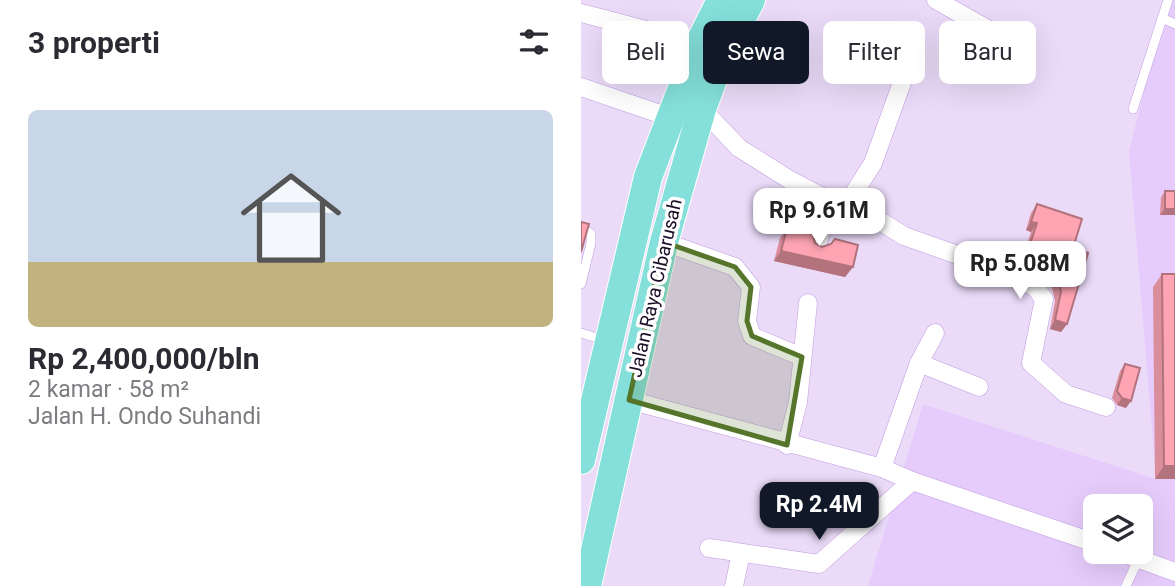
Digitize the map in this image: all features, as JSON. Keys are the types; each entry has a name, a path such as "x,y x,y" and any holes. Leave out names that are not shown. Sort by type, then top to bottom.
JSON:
{"main road":[{"name":"Jalan Raya Cibarusah","path":"583,442 648,177 699,44 721,0"},
{"name":"Jalan Raya Cibarusah","path":"587,586 664,242 702,109 722,55 751,0"}],"street":[{"path":"936,0 973,21"},
{"path":"581,13 699,44"},
{"path":"817,246 838,202 873,163 901,84"},
{"path":"581,87 669,117"},
{"path":"702,109 739,148 838,202 904,236 986,265 1035,287 1044,299 1031,363 1066,394 1106,407"},
{"path":"664,242 735,267 751,287 747,321 752,336 802,357"},
{"path":"787,445 798,402 808,303"},
{"path":"882,468 919,363 935,333"},
{"path":"919,363 979,387"},
{"path":"629,400 787,445 882,468 912,481 1083,540"},
{"path":"709,548 820,564 912,481"},
{"path":"734,586 741,553"},
{"path":"1153,563 1175,572"}],"lane":[{"path":"1133,108 1168,0"},
{"path":"1162,18 1175,24"},
{"path":"581,227 591,234 591,243 581,284"},
{"path":"581,333 609,341"},
{"path":"1126,586 1136,564"}],"highlighted area":[{"path":"664,242 735,267 751,287 747,321 752,336 802,357 787,445 629,400"}],"shaded area":[{"path":"1167,0 1175,0 1175,586 868,586 923,404 1156,479 1129,151"}],"building":[{"path":"1165,191 1175,191 1175,209 1165,209"},
{"path":"1037,204 1082,219 1073,248 1088,253 1067,324 1055,320 1061,292 1058,279 1045,268 1025,259 1037,223 1031,222"},
{"path":"581,222 589,224 581,252"},
{"path":"787,228 813,234 815,243 822,247 831,244 835,239 858,245 853,267 781,251"},
{"path":"1162,274 1175,274 1175,466 1164,466"},
{"path":"1125,364 1140,368 1131,401 1122,398 1117,391"}]}
